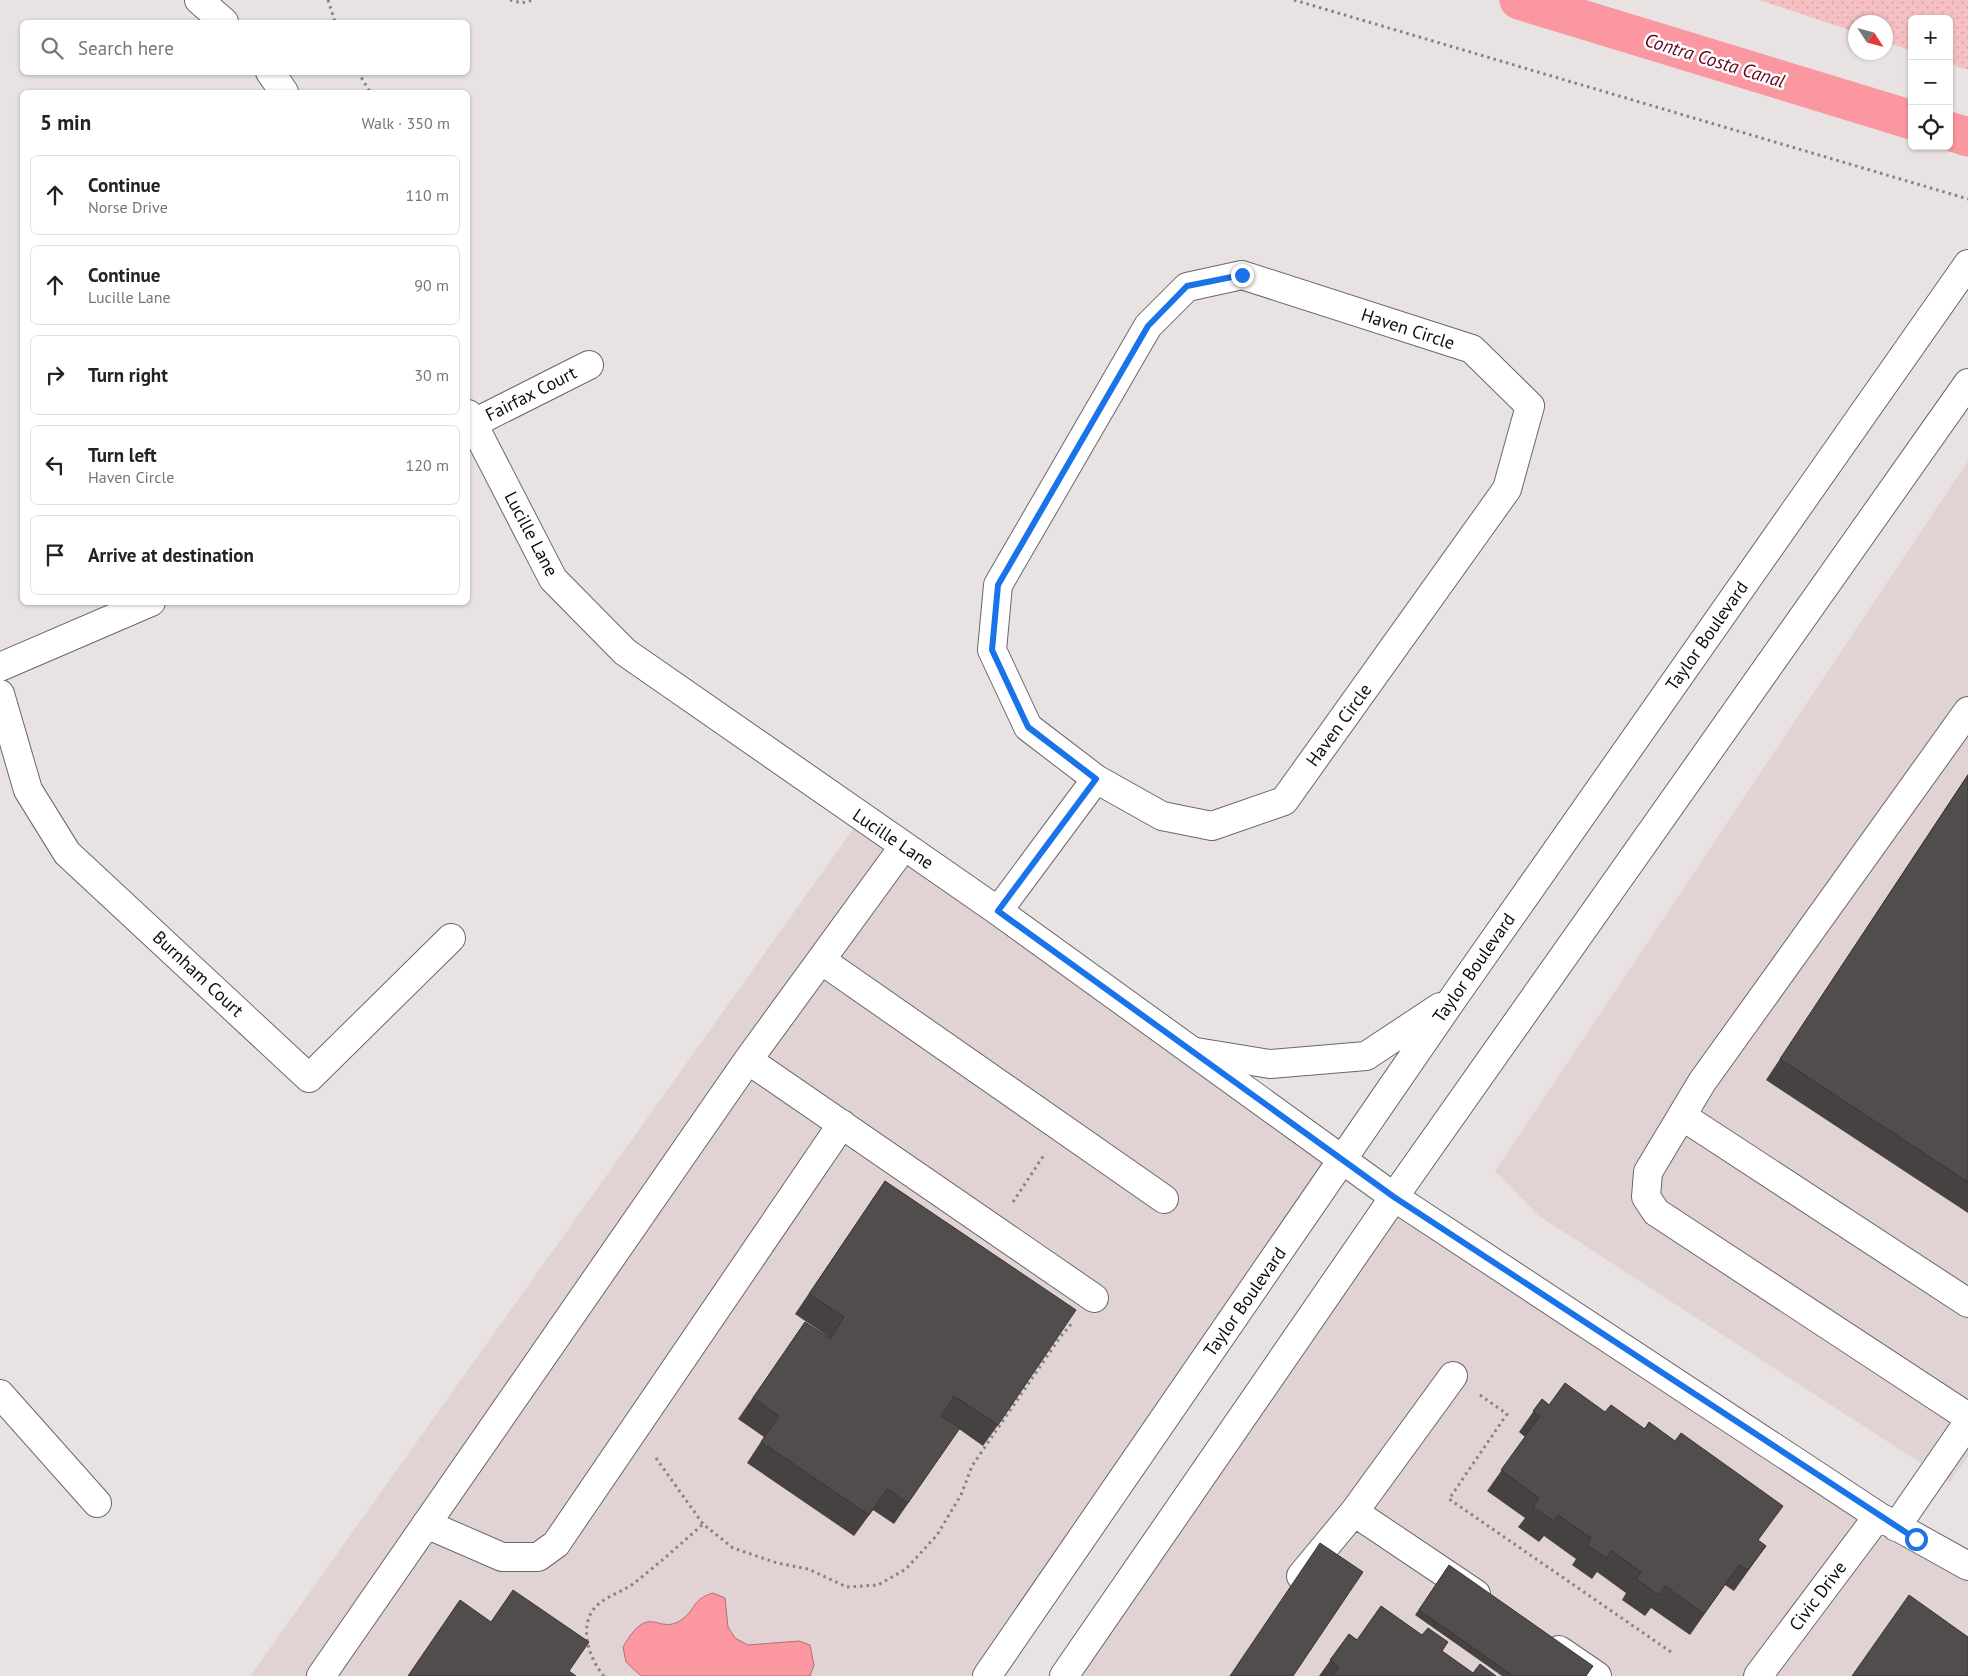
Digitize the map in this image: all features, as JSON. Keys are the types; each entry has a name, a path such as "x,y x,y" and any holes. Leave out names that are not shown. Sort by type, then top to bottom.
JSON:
{"street":[{"path":"199,0 222,20"},
{"path":"272,75 283,90"},
{"name":"Taylor Boulevard","path":"987,1676 1452,1000 1968,264"},
{"name":"Haven Circle","path":"1242,275 1472,349 1530,406 1508,489 1284,801 1212,826 1162,816 1096,779 1028,727 992,650 998,585 1148,326 1187,286 1242,275"},
{"name":"Fairfax Court","path":"470,421 589,365"},
{"path":"1064,1676 1394,1197 1968,383"},
{"name":"Lucille Lane","path":"470,423 554,579 625,652 853,813 998,911 1196,1052 1394,1197 1887,1521 1968,1566"},
{"path":"0,667 144,605"},
{"name":"Burnham Court","path":"0,694 28,790 67,853 309,1078 451,938"},
{"path":"1968,711 1702,1082 1648,1172 1646,1197 1656,1212 1968,1417"},
{"path":"998,911 1096,779"},
{"path":"321,1676 748,1060 904,846"},
{"path":"821,960 1164,1199"},
{"path":"1196,1052 1270,1064 1366,1056 1452,1000"},
{"path":"748,1060 1094,1298"},
{"path":"1682,1116 1968,1303"},
{"path":"426,1524 502,1557 538,1557 556,1544 842,1124"},
{"path":"1285,1598 1307,1567 1354,1512 1453,1376"},
{"path":"0,1394 97,1503"},
{"name":"Civic Drive","path":"1758,1676 1965,1427 1968,1417"},
{"path":"1354,1512 1500,1610"},
{"path":"1540,1637 1597,1676"}],"path":[{"path":"328,0 334,20"},
{"path":"510,0 522,3 532,0"},
{"path":"1294,0 1968,199"},
{"path":"360,75 369,90"},
{"path":"1021,1189 1037,1167"},
{"path":"634,1430 671,1476 703,1524 733,1548 777,1563 808,1569 846,1587 878,1585 906,1569 937,1535 962,1495 972,1466 1061,1336 1094,1298"},
{"path":"1453,1376 1507,1414 1448,1498 1671,1652"},
{"path":"604,1676 594,1664 587,1640 590,1616 602,1601 630,1586 703,1524"}],"shaded area":[{"path":"1759,0 1968,0 1968,70 1953,65 1953,15 1908,15 1908,50 1893,44 1893,15 1848,15 1848,30"},
{"path":"1968,461 1968,1456 1950,1482 1539,1216 1495,1171"},
{"path":"861,818 1342,1160 987,1676 250,1676"},
{"path":"1394,1197 1968,1566 1968,1676 1064,1676"},
{"path":"713,1593 725,1598 728,1627 735,1638 748,1645 799,1641 810,1645 814,1665 810,1676 641,1676 626,1662 623,1647 640,1625 647,1622 673,1624 686,1616 701,1598"}],"building":[{"path":"1968,775 1968,1182 1780,1059"},
{"path":"885,1181 1076,1310 998,1425 954,1396 941,1416 960,1428 908,1503 887,1489 869,1515 761,1442 779,1416 753,1398 805,1322 830,1339 844,1317 809,1294"},
{"path":"1565,1383 1605,1412 1611,1405 1645,1429 1649,1422 1675,1441 1681,1433 1783,1506 1758,1540 1766,1546 1748,1570 1739,1565 1704,1614 1665,1586 1659,1595 1636,1579 1641,1572 1612,1551 1606,1558 1587,1545 1591,1538 1558,1515 1554,1521 1533,1507 1539,1498 1501,1470 1540,1416 1533,1411 1542,1399 1549,1405"},
{"path":"1320,1543 1363,1572 1293,1676 1230,1676"},
{"path":"1449,1565 1593,1666 1586,1676 1513,1676 1419,1610"},
{"path":"513,1590 589,1642 569,1671 576,1676 408,1676 460,1600 491,1622"},
{"path":"1909,1595 1968,1637 1968,1676 1852,1676"},
{"path":"1381,1606 1422,1635 1428,1628 1448,1642 1442,1651 1473,1673 1480,1664 1496,1676 1332,1676 1339,1667 1330,1660 1349,1634 1357,1640"}],"waterway":[{"name":"Contra Costa Canal","path":"1519,0 1908,119"},
{"name":"Contra Costa Canal","path":"1953,132 1968,137"}],"route":[{"path":"1242,275 1187,286 1148,326 998,585 992,650 1028,727 1096,779 998,911 1196,1052 1394,1197 1878,1516 1916,1539"}]}
